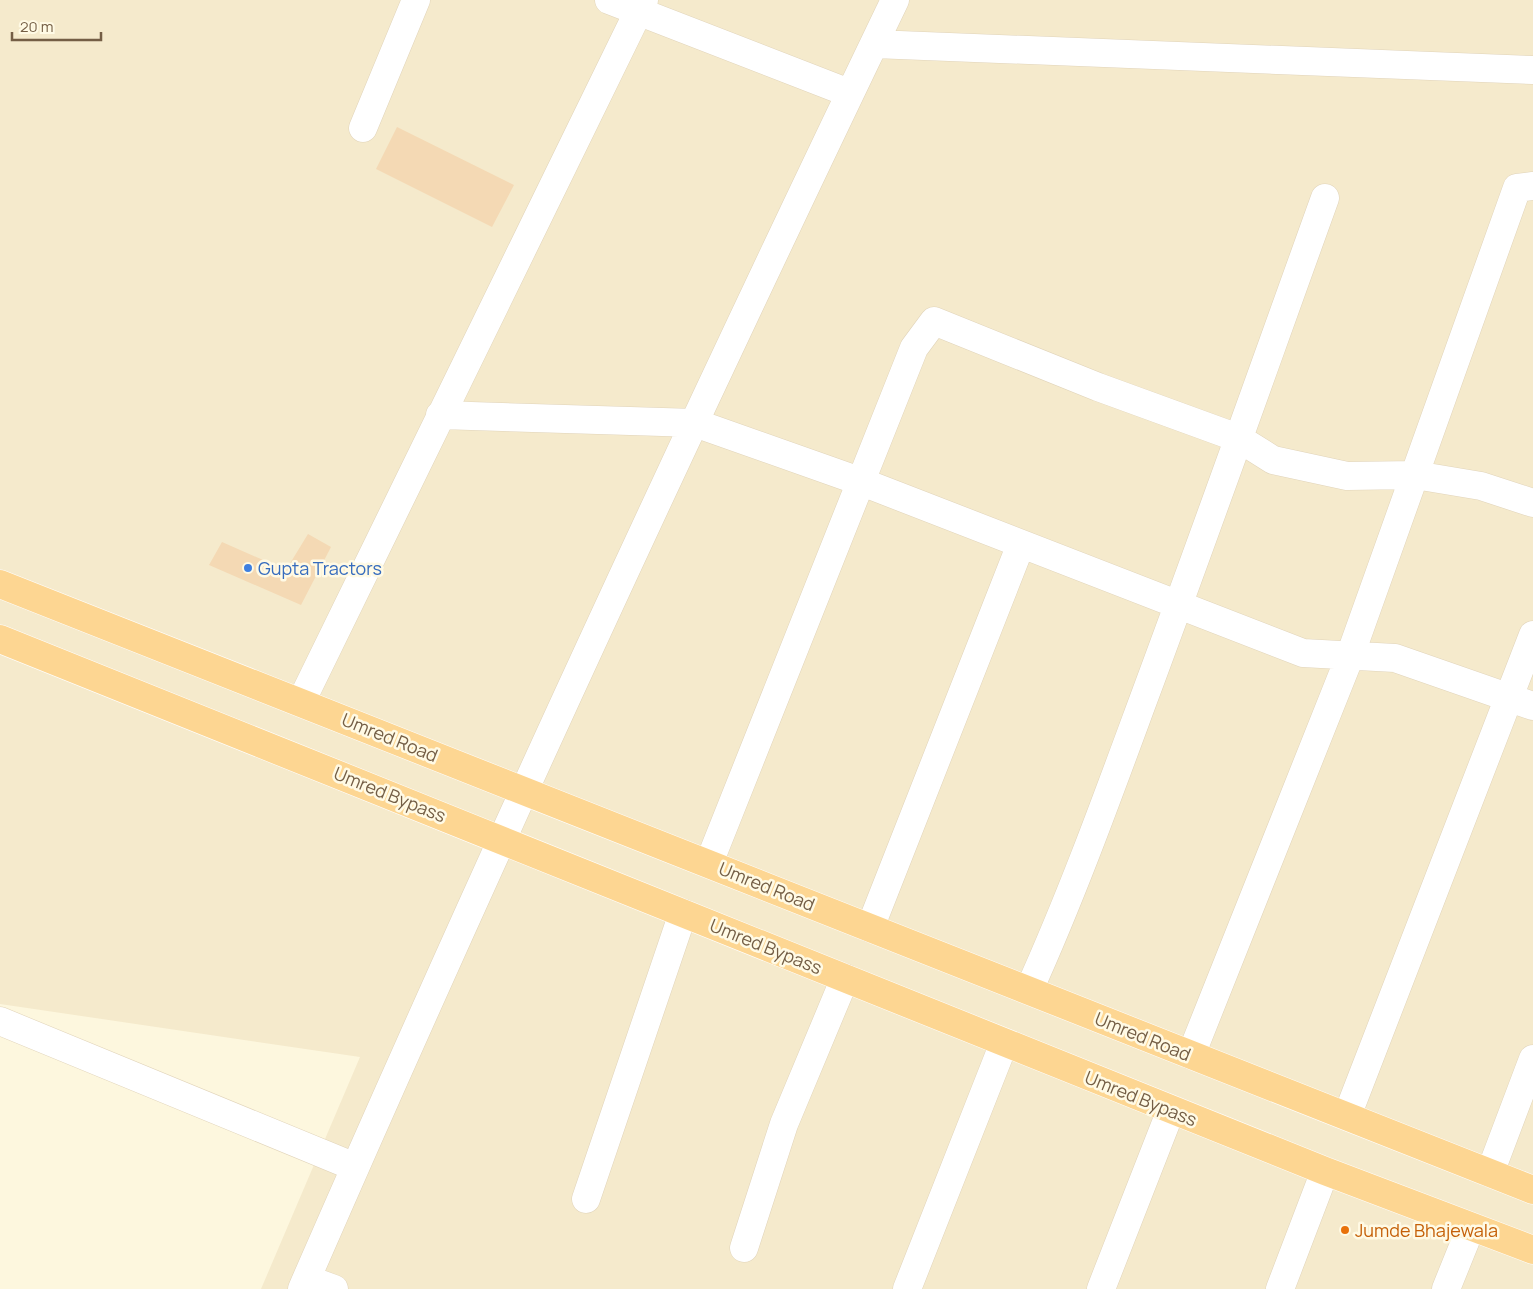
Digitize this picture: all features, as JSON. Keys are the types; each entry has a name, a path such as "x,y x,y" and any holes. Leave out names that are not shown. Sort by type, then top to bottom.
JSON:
{"highway":[{"name":"Umred Road","path":"0,584 1533,1190"},
{"name":"Umred Bypass","path":"0,639 1325,1171 1533,1250"}],"street":[{"path":"363,128 416,0"},
{"path":"609,0 641,6 849,93"},
{"path":"334,1289 305,1284 355,1167 502,840 849,93 895,0"},
{"path":"301,702 641,6"},
{"path":"874,44 1533,70"},
{"path":"1192,1055 1350,656 1517,188 1533,186"},
{"path":"1029,990 1060,921 1178,606 1325,198"},
{"path":"709,863 914,348 934,321 1098,388 1238,438 1273,460 1347,476 1415,475 1481,486 1533,503"},
{"path":"440,415 695,423 862,482 1303,653 1395,658 1521,702"},
{"path":"870,928 1021,544"},
{"path":"1347,1116 1521,702 1533,635"},
{"path":"586,1199 683,913"},
{"path":"744,1248 784,1124 845,978"},
{"path":"0,1021 355,1167"},
{"path":"907,1289 1004,1043"},
{"path":"1490,1173 1533,1059"},
{"path":"1101,1289 1172,1110"},
{"path":"1280,1289 1325,1171"},
{"path":"1446,1289 1471,1227"}],"shaded area":[{"path":"0,0 1533,0 1533,1289 261,1289 360,1057 0,1004"}],"building":[{"path":"397,127 514,185 492,227 376,169"},
{"name":"Gupta Tractors","path":"308,534 331,547 301,605 209,565 222,542 286,570"}],"place":[{"name":"Gupta Tractors","path":"248,568"},
{"name":"Jumde Bhajewala","path":"1345,1230"}]}
